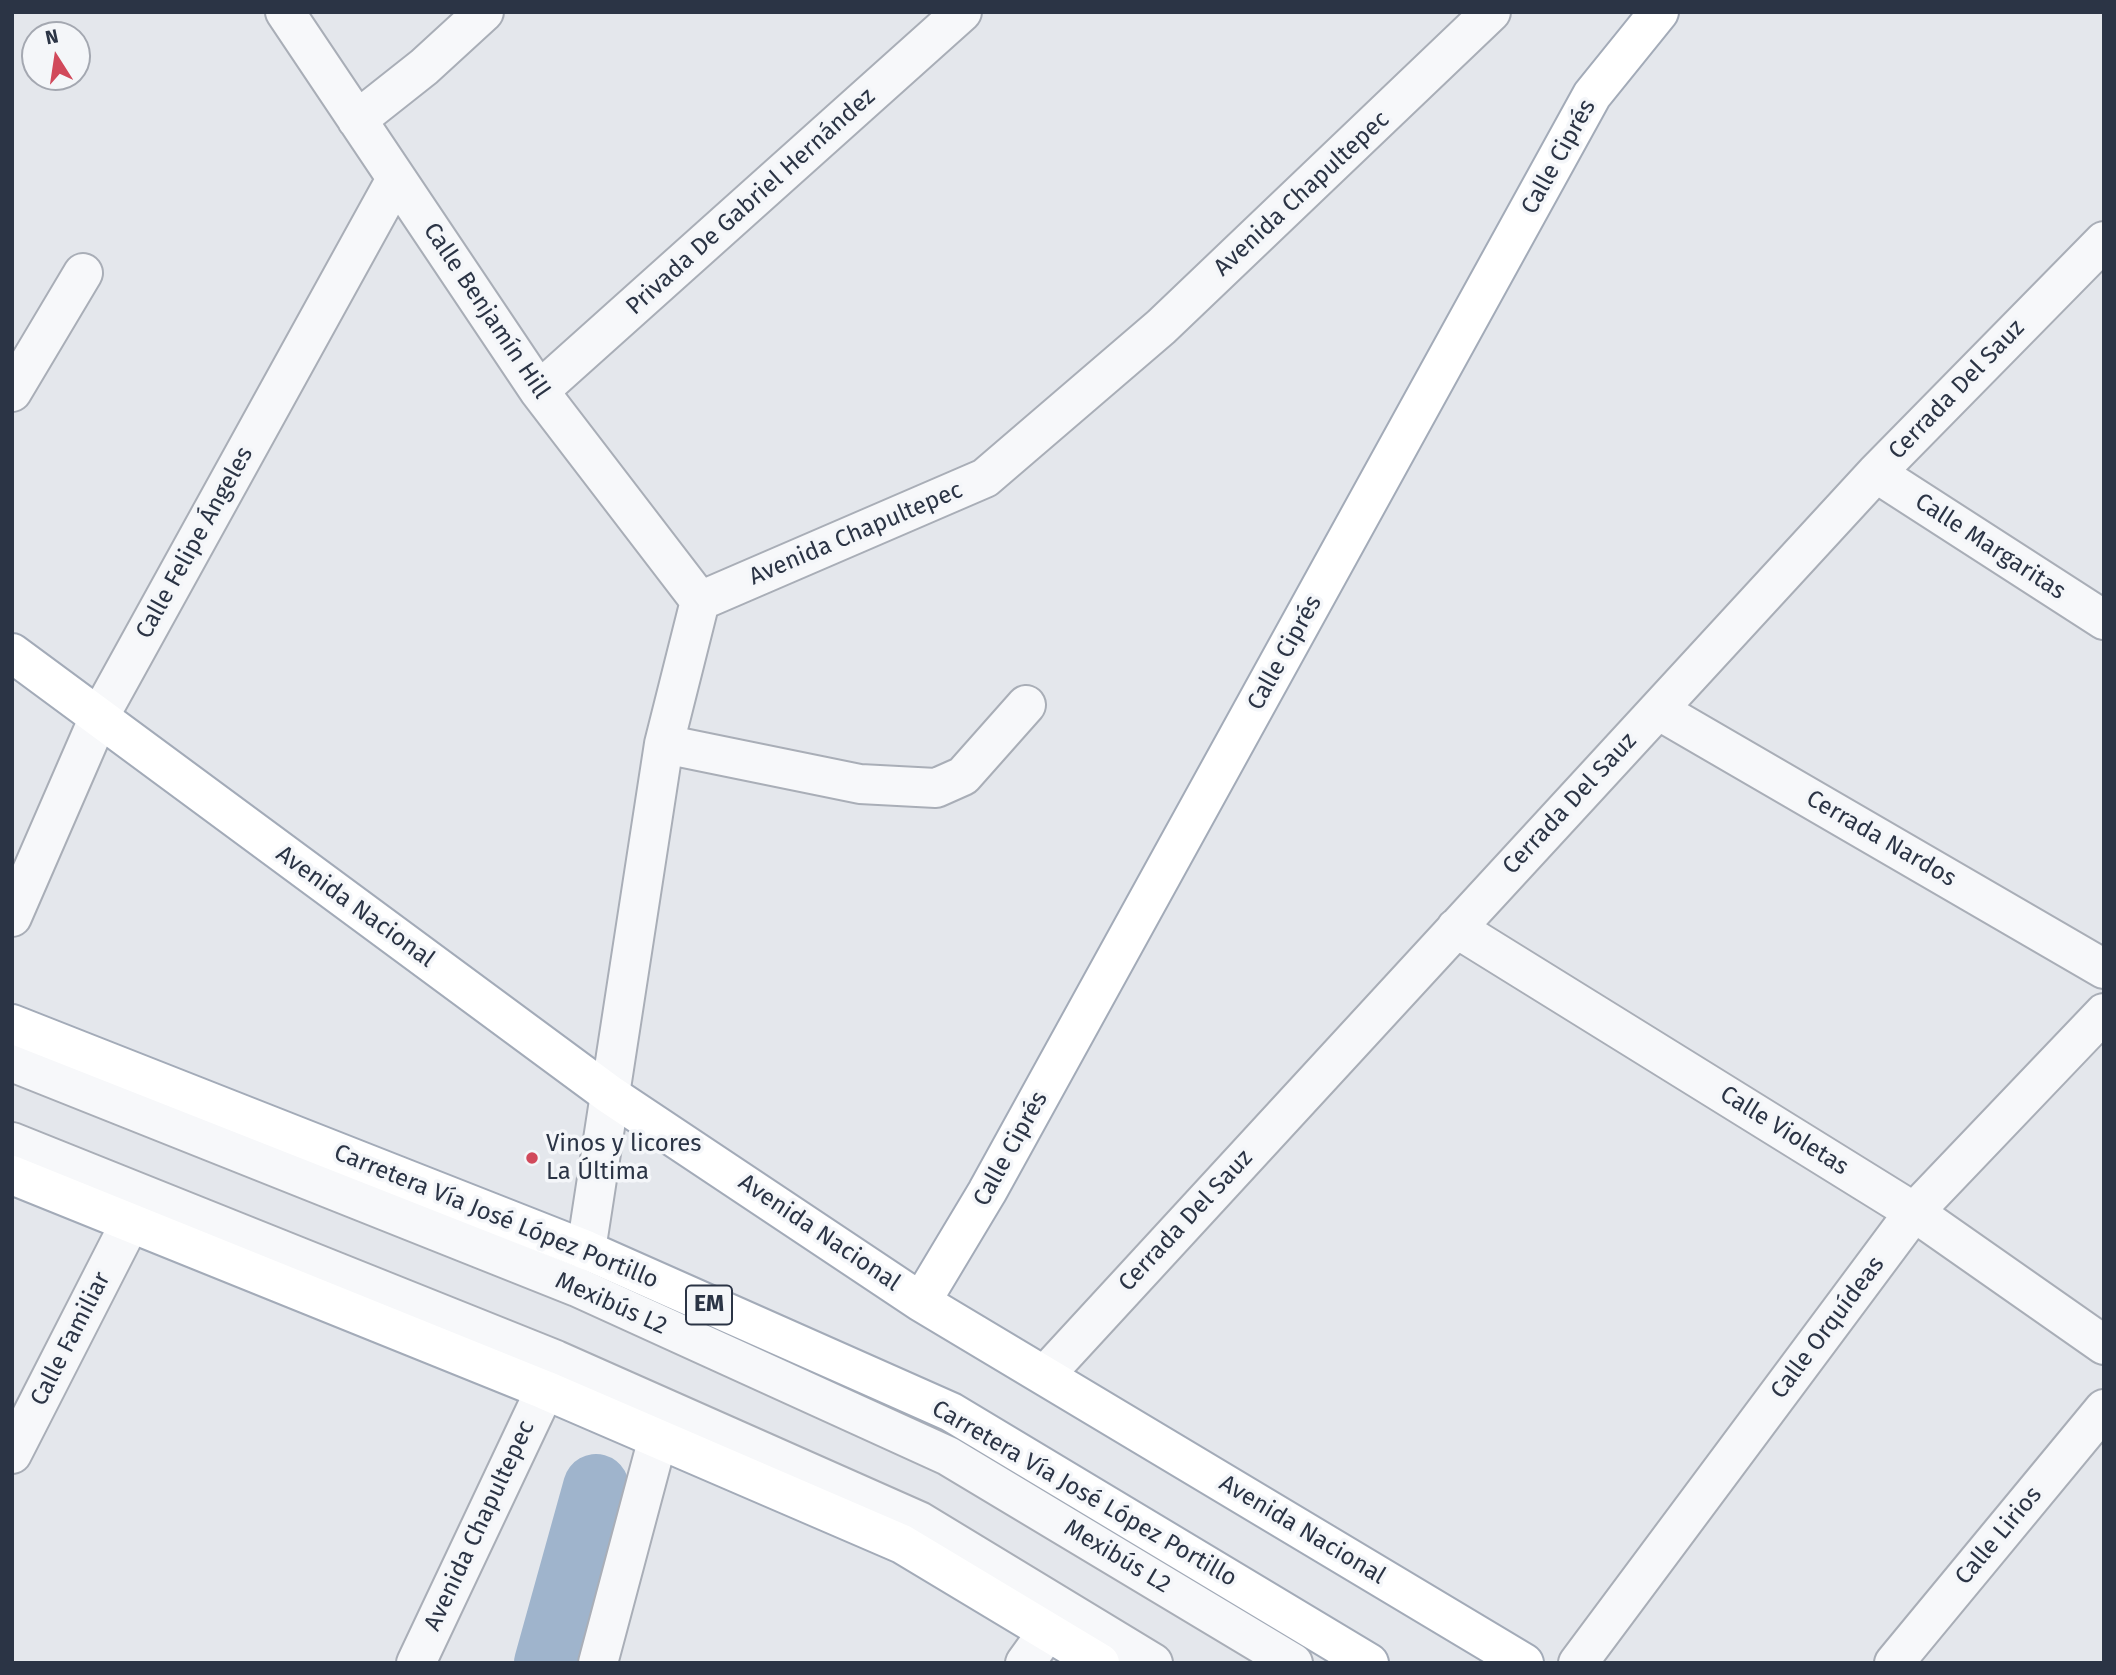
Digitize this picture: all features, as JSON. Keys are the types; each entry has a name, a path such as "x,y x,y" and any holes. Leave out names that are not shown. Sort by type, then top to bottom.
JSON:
{"main road":[{"name":"Calle Ciprés","path":"922,1302 994,1180 1592,94 1659,12"},
{"name":"Avenida Nacional","path":"12,653 609,1094 922,1302 1524,1663"},
{"name":"Carretera Vía José López Portillo","path":"12,1024 586,1250 951,1412 1369,1663"},
{"path":"12,1175 545,1390 902,1544 1100,1663"}],"street":[{"name":"Calle Benjamín Hill","path":"285,12 539,391 700,601"},
{"path":"357,120 425,67 484,12"},
{"name":"Privada De Gabriel Hernández","path":"539,391 962,12"},
{"name":"Avenida Chapultepec","path":"700,601 985,478 1161,327 1491,12"},
{"name":"Calle Felipe Ángeles","path":"12,917 99,717 396,179"},
{"name":"Cerrada Del Sauz","path":"1045,1375 1876,473 2104,241"},
{"path":"12,392 83,273"},
{"name":"Calle Margaritas","path":"1876,473 2104,621"},
{"path":"586,1250 664,744 700,601"},
{"path":"664,744 860,784 936,788 963,776 1026,705"},
{"name":"Cerrada Nardos","path":"1658,709 2104,969"},
{"name":"Calle Violetas","path":"1456,928 1914,1212 2104,1345"},
{"name":"Calle Orquídeas","path":"1578,1663 1914,1212 2104,1013"},
{"name":"Mexibús L2","path":"12,1062 577,1287 948,1456 1293,1663"},
{"path":"12,1142 556,1360 919,1521 1153,1663"},
{"name":"Calle Familiar","path":"12,1454 130,1223"},
{"name":"Avenida Chapultepec","path":"416,1663 545,1390"},
{"name":"Calle Lirios","path":"1894,1663 2104,1409"},
{"path":"598,1663 657,1438"},
{"path":"1025,1663 1048,1632"}],"waterway":[{"path":"547,1663 596,1487"}],"place":[{"name":"Vinos y licores La Última","path":"532,1158"}]}
